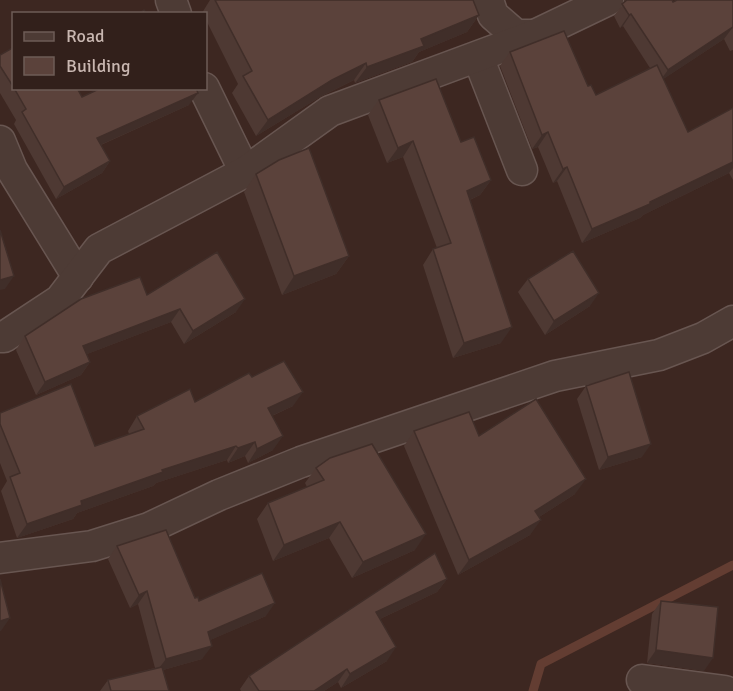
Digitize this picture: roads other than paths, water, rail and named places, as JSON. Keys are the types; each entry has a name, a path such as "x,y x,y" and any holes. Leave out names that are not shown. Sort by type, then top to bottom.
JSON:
{"street":[{"path":"488,0 493,15 516,35 535,35"},
{"path":"0,337 4,337 60,300 99,249 245,172 330,111 535,35 608,0"},
{"path":"478,57 522,170"},
{"path":"205,90 245,172"},
{"path":"0,141 12,170 78,277"},
{"path":"0,558 92,546 149,528 219,495 302,462 555,376 659,355 703,338 733,321"},
{"path":"642,680 687,684 725,691"}],"waterway":[{"path":"533,691 541,664 733,565"}]}
